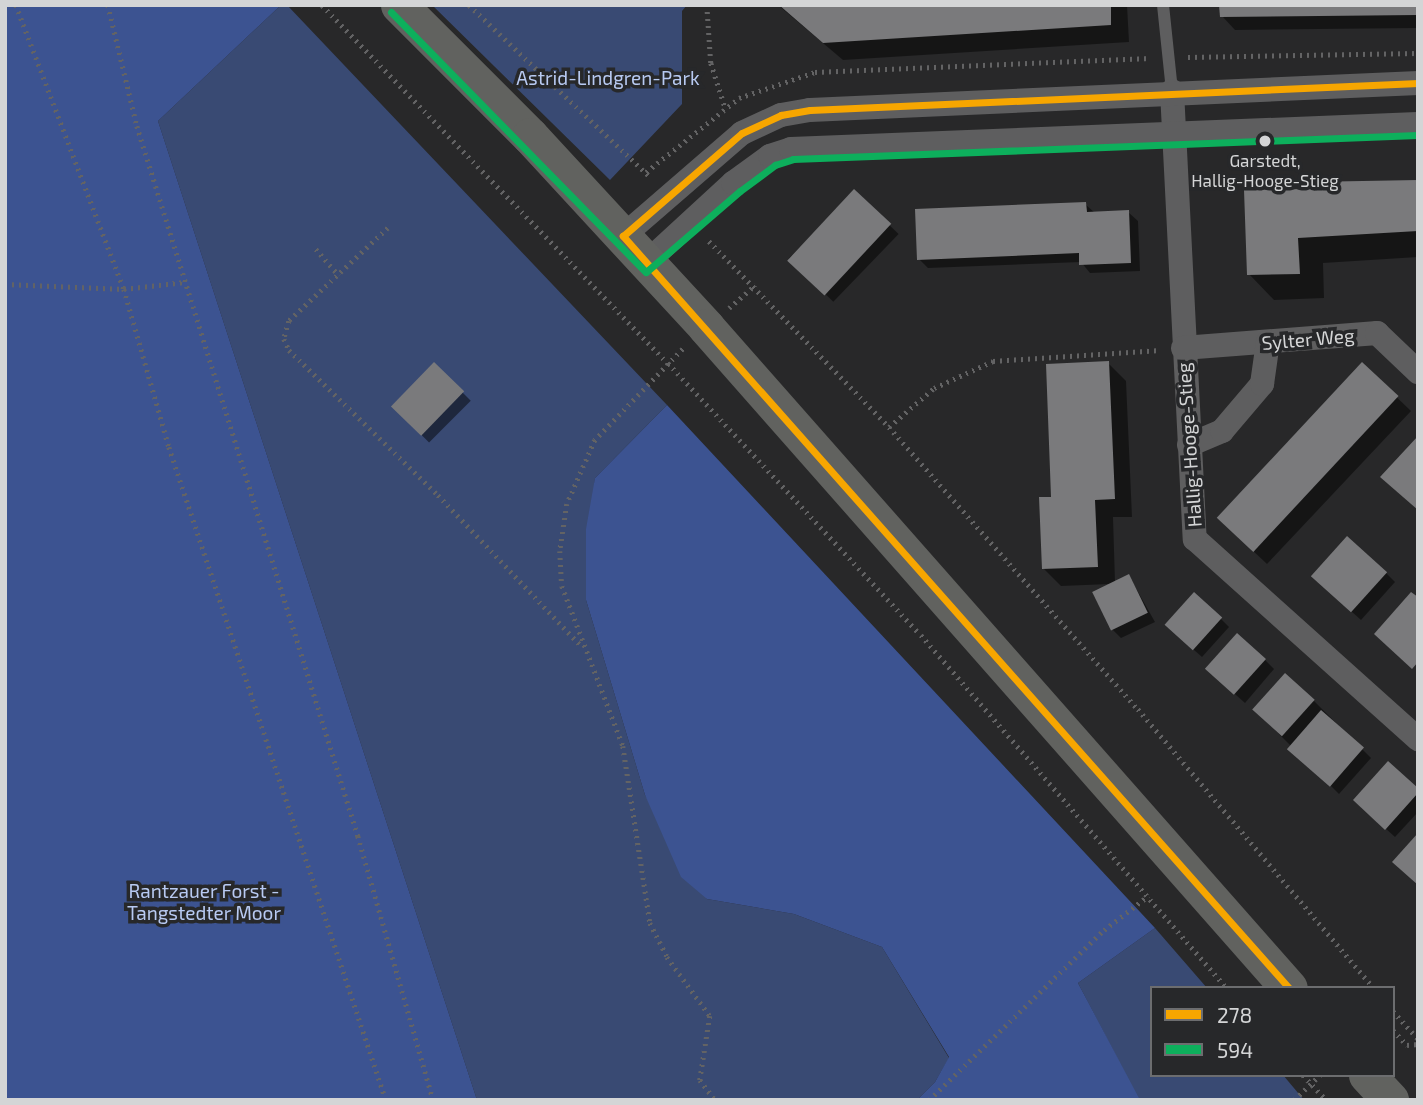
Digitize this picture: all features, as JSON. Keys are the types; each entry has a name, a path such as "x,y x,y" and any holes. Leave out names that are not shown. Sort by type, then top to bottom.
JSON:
{"main road":[{"path":"399,5 635,249 1287,986"},
{"path":"1369,1077 1390,1100"}],"street":[{"path":"635,249 667,196 742,134 781,115 844,107 1171,91 1418,83"},
{"name":"Hallig-Hooge-Stieg","path":"1171,91 1182,348 1195,539 1418,738"},
{"path":"635,249 690,222 753,167 800,148 1173,136 1418,124"},
{"name":"Sylter Weg","path":"1182,348 1377,333 1418,372"},
{"path":"1189,445 1222,431 1262,384 1268,342"}],"lane":[{"path":"1163,5 1171,91"}],"path":[{"path":"16,5 124,289 173,460 386,1100"},
{"path":"108,5 137,127 358,836 433,1100"},
{"path":"322,5 668,363 921,635 1225,986"},
{"path":"469,5 667,196"},
{"path":"707,5 711,62 725,108"},
{"path":"690,222 889,427 1138,709 1372,986"},
{"path":"388,228 289,321 284,339 289,350 438,495 584,649"},
{"path":"316,249 339,275"},
{"path":"5,284 124,289 185,282"},
{"path":"889,427 934,388 993,361 1182,348"},
{"path":"668,363 595,440 567,504 559,551 562,586 623,747 650,923 667,957 710,1016 700,1080 715,1100"},
{"path":"929,1100 1104,930 1148,896"},
{"path":"1395,1013 1418,1041 1407,1045 1395,1032"},
{"path":"1412,1033 1418,1028"},
{"path":"1305,1077 1326,1100"},
{"path":"1297,1098 1319,1077"}],"green space":[{"name":"Rantzauer Forst - Tangstedter Moor","path":"5,5 281,5 158,121 477,1100 5,1100"},
{"path":"281,5 287,5 667,405 595,478 586,600 645,795 707,899 794,914 882,947 949,1058 935,1082 917,1100 477,1100 158,121"},
{"name":"Astrid-Lindgren-Park","path":"432,5 687,5 682,11 682,104 610,180"},
{"path":"667,405 1155,928 1078,983 1140,1100 917,1100 935,1082 949,1057 882,947 794,914 707,899 681,877 645,795 586,600 586,529 595,478"},
{"path":"1155,928 1205,986 1150,986 1150,1077 1285,1077 1304,1100 1139,1100 1078,983"}],"building":[{"path":"779,5 1111,5 1111,25 823,43"},
{"path":"1219,5 1418,5 1418,15 1220,17"},
{"path":"1418,180 1418,231 1298,238 1300,274 1247,275 1244,190 1307,189 1307,182"},
{"path":"854,189 891,224 824,295 787,261"},
{"path":"1086,202 1087,212 1129,210 1131,263 1079,265 1079,253 917,260 915,209"},
{"path":"1109,361 1115,499 1095,500 1098,567 1042,569 1039,497 1051,497 1046,364"},
{"path":"434,362 464,391 421,436 391,407"},
{"path":"1362,362 1399,396 1253,552 1217,518"},
{"path":"1418,436 1418,510 1380,477"},
{"path":"1347,536 1387,572 1351,612 1311,576"},
{"path":"1129,574 1148,613 1111,631 1092,592"},
{"path":"1194,592 1222,617 1193,650 1165,625"},
{"path":"1411,592 1418,597 1418,662 1412,669 1374,634"},
{"path":"1237,633 1266,659 1234,695 1205,669"},
{"path":"1285,673 1315,700 1282,736 1252,709"},
{"path":"1321,710 1364,747 1330,787 1287,749"},
{"path":"1388,761 1418,788 1418,793 1385,830 1353,800"},
{"path":"1418,833 1418,885 1392,862"}],"transit line":[{"name":"594","path":"391,12 646,272 740,191 775,165 793,159 1418,135"},
{"name":"278","path":"1287,986 623,236 742,133 781,115 810,110 1418,83"}],"place":[{"name":"Garstedt, Hallig-Hooge-Stieg","path":"1265,141"}]}
